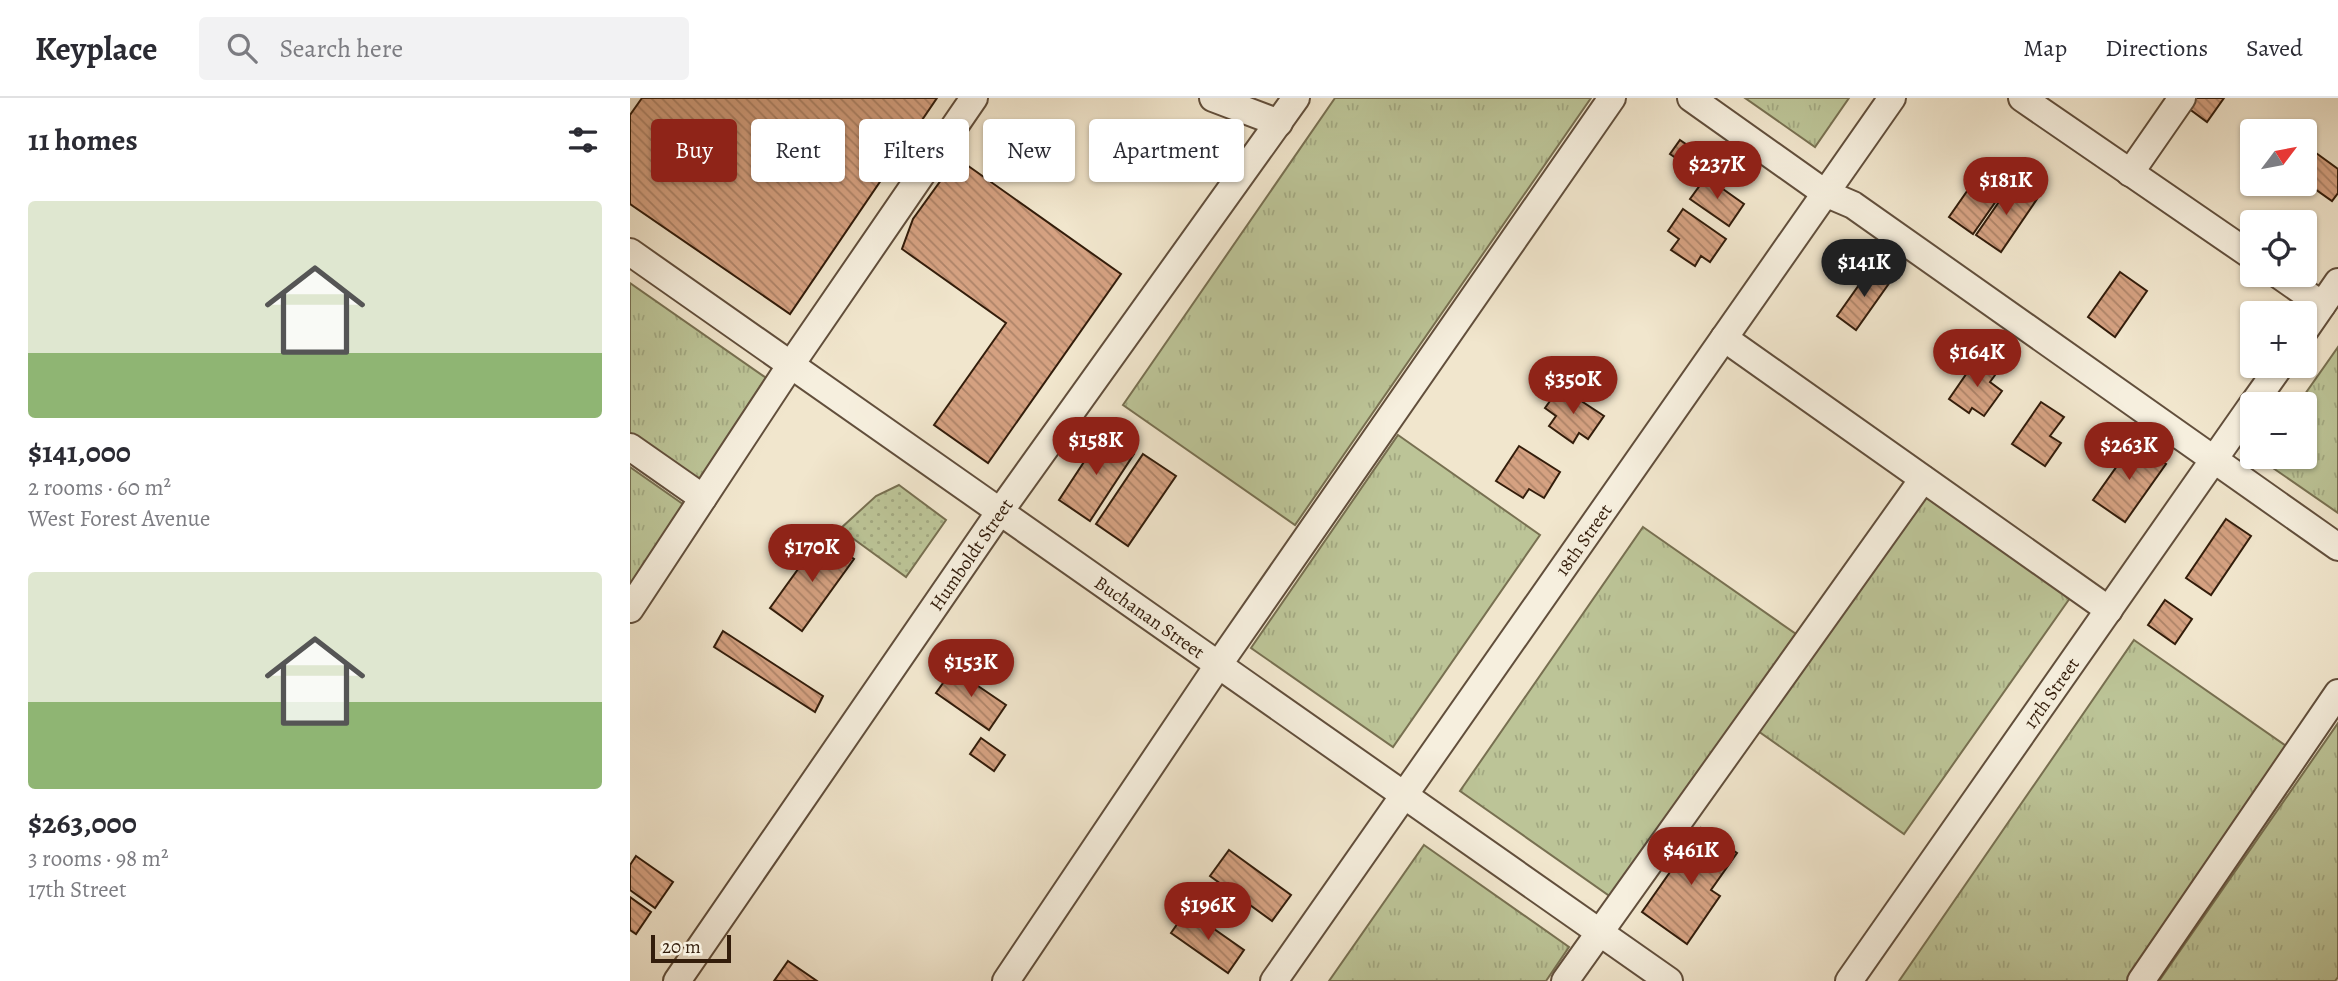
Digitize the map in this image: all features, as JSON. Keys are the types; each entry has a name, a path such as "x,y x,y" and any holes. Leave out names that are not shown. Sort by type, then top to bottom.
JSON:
{"street":[{"path":"630,609 792,363 974,98"},
{"path":"1213,98 1279,123"},
{"name":"Humboldt Street","path":"677,981 1001,510 1296,98"},
{"path":"1006,981 1219,664 1612,98"},
{"path":"1691,98 1825,192 1853,205 2338,547"},
{"name":"18th Street","path":"1274,981 1892,98"},
{"path":"2022,98 2240,248"},
{"path":"2130,173 2182,98"},
{"name":"Buchanan Street","path":"630,252 792,363 1669,981"},
{"path":"2317,312 2338,282"},
{"path":"2297,287 2322,304"},
{"path":"1724,338 2109,610"},
{"name":"17th Street","path":"1849,981 2240,423"},
{"path":"630,447 703,498"},
{"path":"1565,981 1923,479"},
{"path":"2141,981 2338,693"}],"green space":[{"path":"1335,98 1591,98 1295,525 1123,405"},
{"path":"1745,98 1849,98 1815,147"},
{"path":"630,283 772,382 702,483 630,433"},
{"path":"2338,347 2338,513 2274,469 2317,469 2317,392 2306,392"},
{"path":"1398,435 1540,535 1393,747 1251,648"},
{"path":"630,467 687,507 630,590"},
{"path":"899,485 946,520 906,577 840,529 876,496"},
{"path":"1923,495 2070,598 1904,834 1758,731"},
{"path":"1643,527 1796,634 1611,897 1460,791"},
{"path":"2134,640 2289,748 2128,981 1899,981"},
{"path":"2338,723 2338,977 2335,981 2159,981"},
{"path":"1424,845 1569,947 1546,981 1329,981"}],"building":[{"path":"642,98 937,98 923,119 859,119 859,182 880,182 790,314 630,204 630,115"},
{"path":"2195,98 2224,98 2207,122 2188,108"},
{"path":"1680,140 1702,155 1692,169 1670,154"},
{"path":"2317,154 2338,169 2338,193 2332,201 2317,190"},
{"path":"1986,164 2010,181 1973,234 1949,217"},
{"path":"969,166 983,176 983,182 991,182 1121,274 988,463 934,425 1006,323 902,249 913,219 940,182 969,182"},
{"path":"1706,177 1744,204 1729,226 1690,199"},
{"path":"2012,183 2037,199 2001,252 1976,235"},
{"path":"1683,209 1726,239 1710,262 1701,256 1695,266 1671,250 1679,239 1668,231"},
{"path":"1871,268 1890,282 1856,330 1837,316"},
{"path":"2120,272 2147,291 2115,337 2088,317"},
{"path":"1978,357 1998,371 1990,382 2002,391 1984,416 1972,408 1969,413 1949,399"},
{"path":"1560,387 1604,416 1588,439 1579,433 1573,443 1549,426 1556,416 1545,408"},
{"path":"2041,402 2064,417 2050,436 2061,443 2045,466 2012,444"},
{"path":"1103,433 1134,454 1090,521 1059,500"},
{"path":"2134,442 2166,464 2125,522 2093,500"},
{"path":"1519,446 1560,472 1544,498 1529,489 1523,498 1496,481"},
{"path":"1143,454 1176,476 1128,546 1096,524"},
{"path":"2226,519 2251,536 2211,595 2186,578"},
{"path":"822,536 854,559 802,631 770,608"},
{"path":"2165,600 2192,619 2175,644 2148,625"},
{"path":"723,631 823,696 815,712 714,647"},
{"path":"953,669 1006,705 989,730 936,693"},
{"path":"981,738 1005,755 994,771 970,754"},
{"path":"1701,828 1737,853 1711,890 1720,896 1687,944 1642,912"},
{"path":"1229,850 1291,895 1272,921 1210,876"},
{"path":"636,856 673,882 655,908 630,890 630,865"},
{"path":"630,897 651,912 636,934 630,930"},
{"path":"1187,910 1244,950 1228,973 1171,933"},
{"path":"788,961 817,981 774,981"}]}
